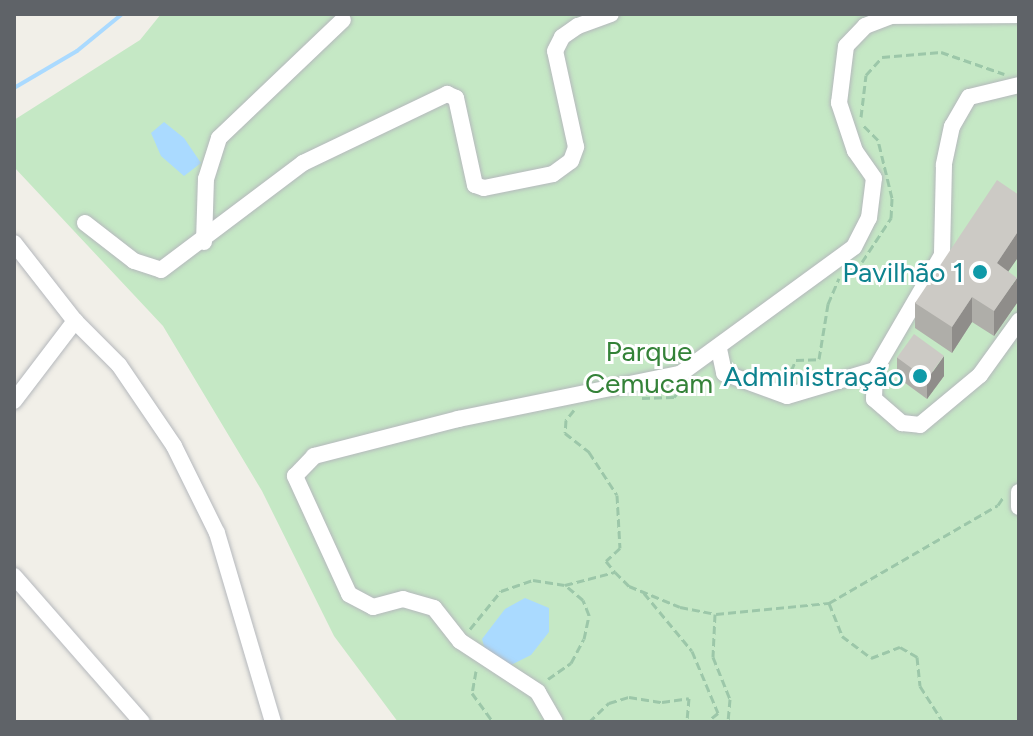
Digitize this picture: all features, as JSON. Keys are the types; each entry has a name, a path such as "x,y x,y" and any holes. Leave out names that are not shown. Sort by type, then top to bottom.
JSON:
{"street":[{"path":"85,223 150,270 174,265 303,163 447,94 456,98 467,167 479,187 566,167 576,147 555,51 562,37 578,26 611,14"},
{"path":"555,722 538,692 460,641 434,608 403,599 373,607 349,594 295,476 314,456 458,419 680,374 719,349 854,247 869,218 874,178 855,151 839,103 846,46 865,26 891,16 1019,15"},
{"path":"204,242 206,179 219,138 343,20"},
{"path":"1019,85 969,97 952,126 944,165 942,255 875,370 874,399 902,423 920,425 980,375 1019,321"},
{"path":"14,243 75,321 139,391 205,504 273,722"},
{"path":"14,401 75,321"},
{"path":"719,349 724,373 787,396 875,370"},
{"path":"1016,488 1019,507"},
{"path":"14,576 142,722"}],"path":[{"path":"638,397 674,397 689,382"},
{"path":"577,407 566,420 565,433 589,452 617,495 620,548 606,561 615,572 641,590 680,607 714,614 829,603 998,505 1016,488"},
{"path":"460,641 501,591 533,580 565,585 615,572"},
{"path":"538,692 571,663 584,639 589,615 583,600 565,585"},
{"path":"641,590 692,651 718,713 707,722"},
{"path":"829,603 842,636 871,658 900,647 917,657 920,686 943,722"},
{"path":"714,614 713,657 730,699 728,722"},
{"path":"477,652 472,693 493,722"},
{"path":"589,722 609,703 629,697 662,702 689,698 687,722"}],"green space":[{"name":"Parque Cemucam","path":"161,14 1019,14 1019,722 398,722 334,636 262,491 163,326 14,167 14,120 140,40"}],"water":[{"path":"164,122 184,138 201,163 184,176 161,156 151,133"},
{"path":"525,598 549,608 549,632 531,655 507,667 486,654 482,639 505,609"}],"building":[{"name":"Pavilhão 1","path":"997,180 1019,195 1019,230 997,263 1017,278 994,311 972,297 952,327 915,303"},
{"path":"914,334 944,356 927,379 897,357"}],"waterway":[{"path":"14,88 77,51 122,14"}],"place":[{"name":"Pavilhão 1","path":"980,272"},
{"name":"Administração","path":"920,376"}]}
